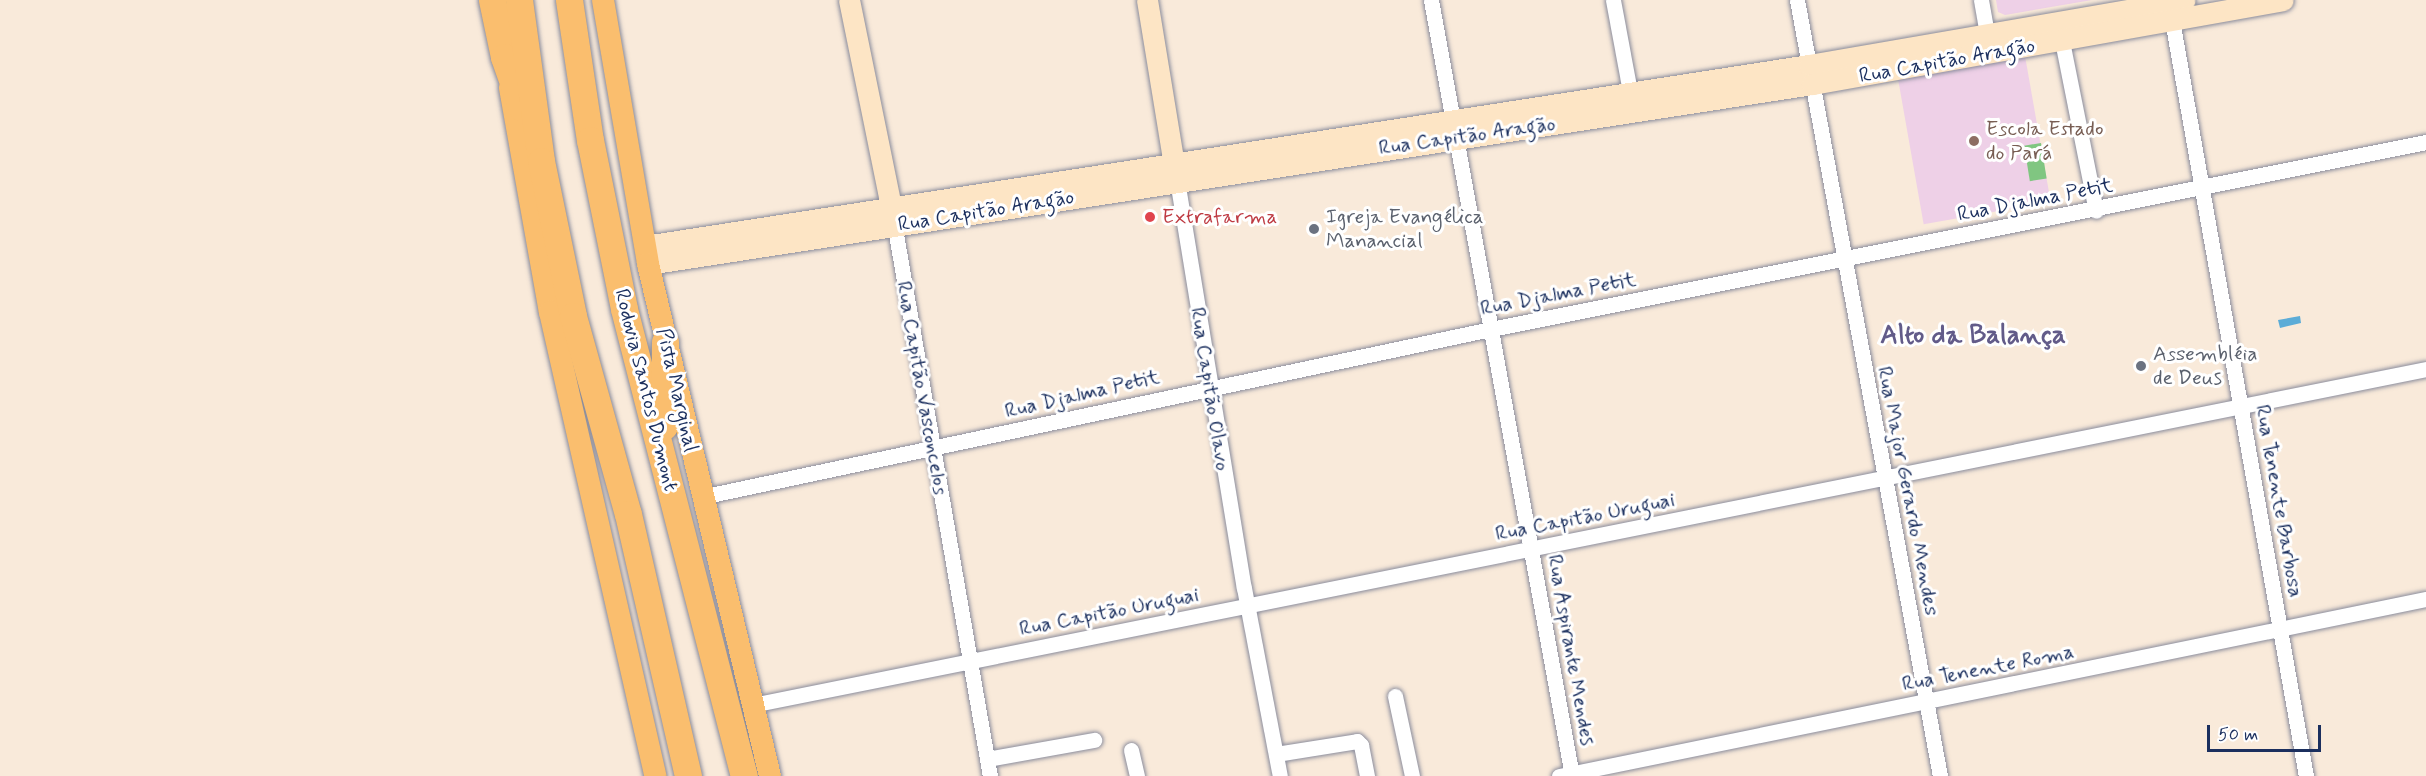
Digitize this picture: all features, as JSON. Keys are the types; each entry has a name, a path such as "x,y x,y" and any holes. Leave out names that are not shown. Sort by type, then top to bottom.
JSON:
{"highway":[{"path":"492,0 504,57 541,161"},
{"path":"519,0 541,161 573,316 628,514 688,776"},
{"name":"Rodovia Santos Dumont","path":"569,0 590,140 624,309 744,776"},
{"path":"663,460 665,342"},
{"path":"673,716 675,776"}],"main road":[{"name":"Pista Marginal","path":"603,0 646,255 701,497 770,776"},
{"name":"Rua Capitão Vasconcelos","path":"849,0 892,217"},
{"name":"Rua Capitão Olavo","path":"1147,0 1175,172"},
{"name":"Rua Capitão Aragão","path":"1454,128 1630,92 1811,75 1987,33 2173,6 2283,0"},
{"name":"Rua Capitão Aragão","path":"646,255 1454,128 1811,75 2062,41 2173,6"},
{"path":"504,57 550,312 655,776"}],"street":[{"name":"Rua Aspirante Mendes","path":"1431,0 1531,549 1568,775"},
{"path":"1613,0 1630,92"},
{"name":"Rua Major Gerardo Mendes","path":"1797,0 1940,776"},
{"path":"1981,0 1987,33"},
{"name":"Rua Tenente Barbosa","path":"2173,6 2306,776"},
{"path":"2062,41 2096,211"},
{"name":"Rua Djalma Petit","path":"701,497 932,449 1209,387 1844,258 2096,211 2426,142"},
{"name":"Rua Capitão Olavo","path":"1175,172 1247,606 1280,776"},
{"name":"Rua Capitão Vasconcelos","path":"892,217 990,776"},
{"name":"Rua Capitão Uruguai","path":"752,705 1884,480 2426,369"},
{"name":"Rua Tenente Roma","path":"1568,775 2426,599"},
{"path":"1395,696 1412,776"},
{"path":"987,759 1094,740"},
{"path":"1276,754 1357,741 1361,745 1367,776"},
{"path":"1131,750 1137,776"}],"shaded area":[{"path":"1996,0 2092,0 2005,15 1998,12"},
{"name":"Escola Estado do Pará","path":"2025,56 2051,202 1924,224 1898,78"}],"green space":[{"path":"2041,143 2047,179 2030,181 2024,146"}],"water":[{"path":"2300,316 2301,323 2280,328 2278,320"}],"place":[{"name":"Escola Estado do Pará","path":"1974,141"},
{"name":"Extrafarma","path":"1150,217"},
{"name":"Igreja Evangélica Manancial","path":"1314,229"},
{"name":"Assembléia de Deus","path":"2141,366"}],"district":[{"name":"Alto da Balança","path":"1973,336"}]}
